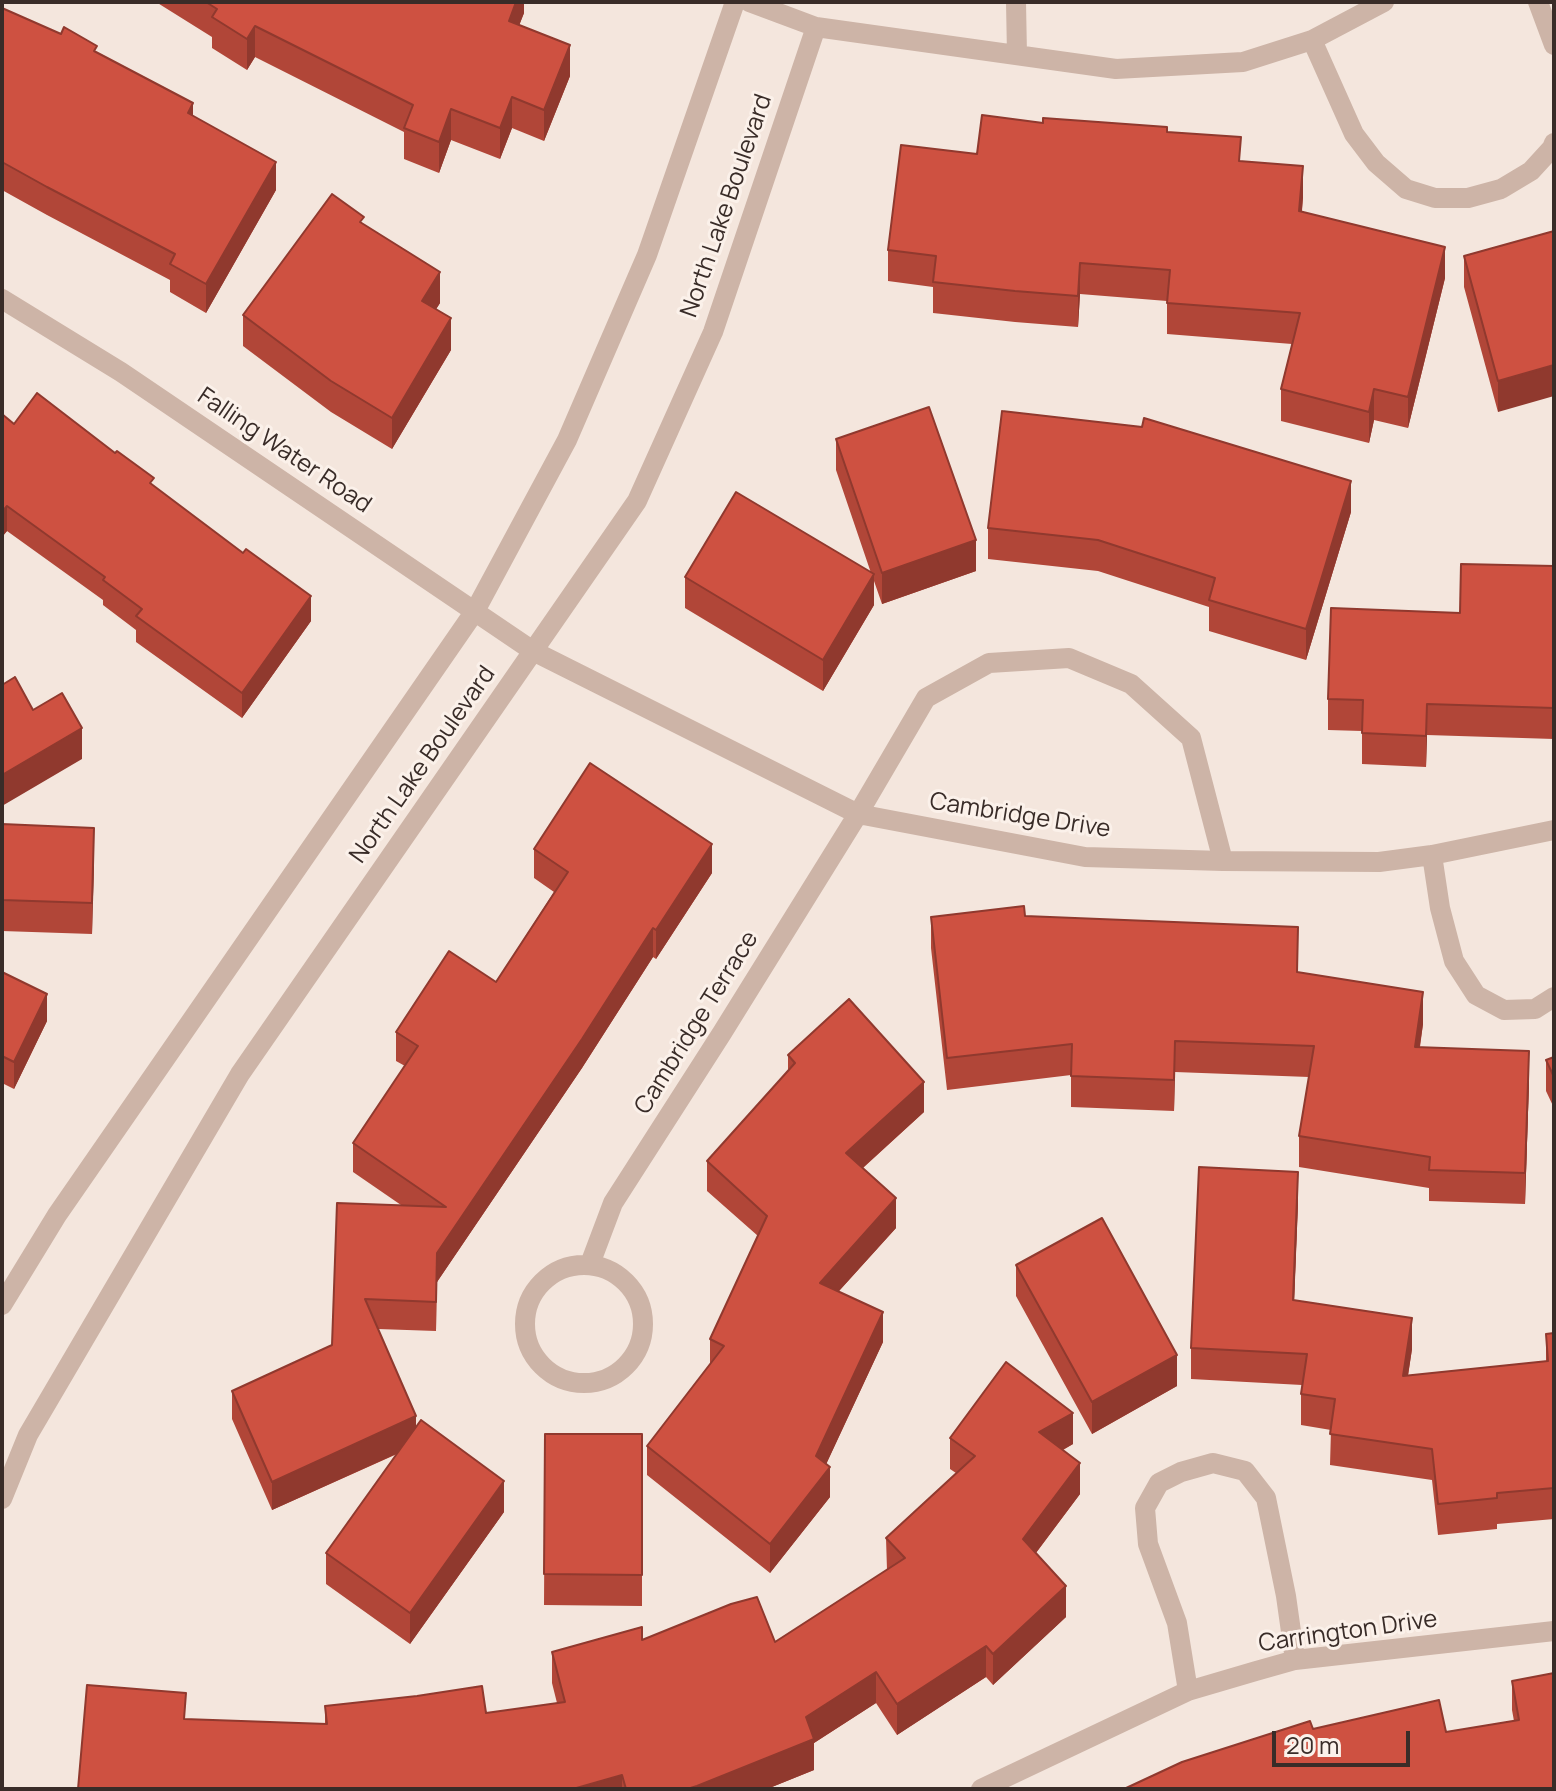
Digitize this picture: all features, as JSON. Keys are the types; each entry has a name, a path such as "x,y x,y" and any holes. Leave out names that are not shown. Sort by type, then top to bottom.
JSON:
{"street":[{"name":"North Lake Boulevard","path":"2,1305 57,1215 475,611 567,440 647,255 735,2"},
{"path":"749,2 816,27 1116,69 1243,62 1312,40 1384,2"},
{"path":"1016,2 1017,55"},
{"path":"1538,2 1554,45"},
{"name":"North Lake Boulevard","path":"2,1499 28,1435 240,1074 637,501 713,332 816,27"},
{"path":"1312,40 1354,134 1376,163 1406,189 1435,198 1468,198 1501,189 1531,171 1554,143"},
{"name":"Falling Water Road","path":"2,299 121,372 533,651"},
{"name":"Cambridge Drive","path":"533,651 858,814 1085,857 1379,862 1432,855 1554,830"},
{"path":"858,814 926,698 989,663 1069,658 1131,684 1191,738 1223,861"},
{"name":"Cambridge Terrace","path":"590,1264 613,1203 858,814"},
{"path":"1432,855 1440,908 1454,961 1476,995 1504,1010 1535,1009 1554,997"},
{"path":"590,1264 607,1269 623,1279 635,1294 642,1311 643,1330 638,1348 628,1364 614,1376 596,1383 577,1384 558,1378 541,1366 529,1348 524,1328 526,1308 535,1289 550,1274 568,1266 590,1264"},
{"path":"1188,1691 1177,1623 1148,1544 1145,1508 1159,1483 1181,1472 1213,1463 1245,1471 1266,1498 1286,1596 1295,1660"},
{"name":"Carrington Drive","path":"981,1789 1188,1691 1295,1660 1554,1631"}],"building":[{"path":"206,2 516,2 509,21 570,45 544,110 512,97 500,128 451,109 439,142 404,128 413,105 255,26 247,39 212,17 217,9"},
{"path":"2,8 61,34 64,27 97,46 94,51 193,103 188,113 276,162 206,284 170,264 175,254 2,162"},
{"path":"982,115 1043,123 1043,118 1167,127 1167,132 1241,137 1239,161 1303,166 1299,211 1445,247 1408,397 1374,389 1369,412 1281,389 1300,313 1167,303 1170,270 1080,263 1078,296 933,282 936,256 888,250 901,145 977,154"},
{"path":"332,194 364,217 360,222 440,272 422,301 451,318 392,418 331,381 243,315"},
{"path":"1554,231 1554,365 1498,381 1464,256"},
{"path":"37,393 115,453 117,451 154,478 150,483 243,553 246,549 311,596 242,693 136,616 142,609 103,580 105,577 7,506 2,512 2,414 14,424"},
{"path":"929,407 976,540 882,573 836,439"},
{"path":"1002,411 1142,427 1144,418 1351,481 1306,629 1209,600 1215,578 1098,540 988,528"},
{"path":"736,492 874,574 823,660 685,577"},
{"path":"1461,564 1554,566 1554,708 1427,704 1426,736 1362,733 1363,700 1328,699 1331,608 1460,613"},
{"path":"15,677 33,710 62,693 82,728 2,775 2,685"},
{"path":"590,763 712,844 437,1253 436,1302 365,1299 416,1416 272,1482 232,1391 332,1345 337,1203 446,1207 353,1143 418,1046 396,1032 449,951 496,982 568,872 534,849"},
{"path":"2,824 94,828 92,903 2,900"},
{"path":"1024,906 1025,916 1298,927 1297,972 1423,992 1415,1047 1529,1051 1525,1173 1429,1170 1430,1157 1299,1136 1314,1046 1175,1041 1174,1080 1071,1076 1072,1044 947,1058 931,917"},
{"path":"2,972 47,994 14,1062 2,1056"},
{"path":"849,999 924,1082 846,1153 896,1198 820,1283 883,1312 816,1456 830,1467 770,1544 647,1446 724,1346 710,1339 767,1216 707,1161 795,1063 788,1055"},
{"path":"1554,1057 1554,1077 1546,1060"},
{"path":"1199,1167 1298,1172 1293,1300 1412,1318 1403,1376 1548,1361 1546,1334 1554,1333 1554,1488 1497,1493 1497,1498 1438,1504 1432,1449 1330,1434 1335,1399 1301,1394 1307,1354 1191,1348"},
{"path":"1102,1218 1177,1355 1092,1402 1016,1265"},
{"path":"1006,1362 1073,1413 1039,1432 1080,1463 1023,1539 1066,1586 993,1654 986,1646 897,1704 876,1672 806,1717 814,1739 687,1789 626,1789 622,1775 573,1789 78,1789 87,1685 186,1693 184,1719 327,1724 325,1706 482,1686 486,1713 565,1702 552,1652 642,1627 642,1640 731,1604 757,1597 775,1642 905,1558 886,1538 975,1456 950,1438"},
{"path":"421,1420 504,1481 410,1613 326,1553"},
{"path":"545,1434 642,1434 642,1575 544,1574"},
{"path":"1554,1673 1554,1789 1124,1789 1182,1762 1310,1721 1313,1729 1439,1700 1446,1732 1519,1720 1512,1681"}]}
